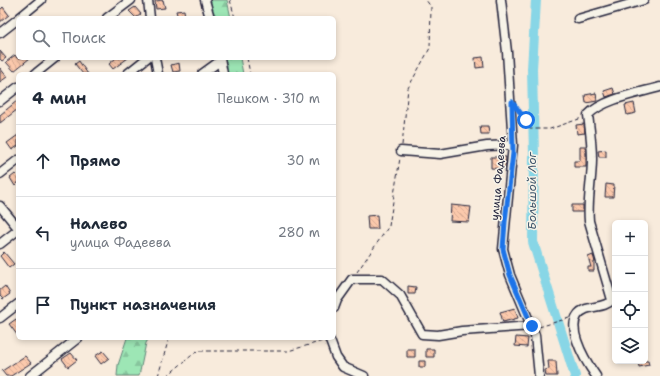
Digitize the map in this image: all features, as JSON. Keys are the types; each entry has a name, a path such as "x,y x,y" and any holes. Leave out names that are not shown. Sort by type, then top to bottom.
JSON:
{"street":[{"path":"21,16 42,0"},
{"path":"110,16 131,0"},
{"path":"148,0 150,16"},
{"path":"205,0 209,16"},
{"name":"улица Фадеева","path":"501,0 512,102 513,145 503,249 510,275 537,343 539,376"},
{"path":"578,19 644,0"},
{"path":"0,33 16,20"},
{"path":"38,72 52,60"},
{"path":"130,72 144,60"},
{"path":"155,60 158,72"},
{"path":"205,72 220,60 223,72"},
{"path":"596,376 589,367 570,320 581,312 609,304 612,300 589,221 588,208 592,158 588,115 592,111 612,101 660,88"},
{"path":"0,101 16,89"},
{"path":"401,151 440,154 488,146 513,145"},
{"path":"0,174 16,162"},
{"path":"0,206 16,226"},
{"path":"0,244 16,231"},
{"path":"336,303 352,279 382,279 400,295 422,334 438,335 462,331 532,328"},
{"path":"0,318 16,306"},
{"path":"30,376 75,340"},
{"path":"330,340 336,357 343,367 364,376"}],"path":[{"path":"230,0 234,16"},
{"path":"352,279 389,226 401,151 408,88 430,48 431,7 426,0"},
{"path":"247,60 250,72"},
{"path":"512,102 526,120 530,129 550,129 566,125 588,115"},
{"path":"532,328 570,320"},
{"path":"158,376 168,340"},
{"path":"167,376 197,351 288,351 323,340"}],"green space":[{"path":"210,0 227,0 231,16 214,16"},
{"path":"222,60 240,60 243,72 225,72"},
{"path":"126,340 148,340 139,376 117,376 118,365"}],"building":[{"path":"163,0 165,8 156,9 155,1"},
{"path":"3,7 9,15 0,22 0,10"},
{"path":"135,7 141,14 138,16 134,16 129,11"},
{"path":"184,10 185,16 177,16 176,11"},
{"path":"0,51 6,58 2,61 0,59"},
{"path":"15,55 16,60 28,60 14,71 6,62"},
{"path":"483,57 484,67 476,68 475,58"},
{"path":"114,60 125,60 113,69 109,64"},
{"path":"79,61 87,72 81,72 75,64"},
{"path":"179,63 180,71 173,72 171,65"},
{"path":"0,68 7,77 0,82"},
{"path":"613,88 615,94 606,97 604,91"},
{"path":"596,93 597,101 586,103 585,95"},
{"path":"16,102 16,111 0,123 0,115"},
{"path":"634,103 636,113 627,115 625,105"},
{"path":"584,124 585,133 577,134 576,125"},
{"path":"480,126 488,126 489,134 481,134"},
{"path":"16,136 16,147 12,150 7,143"},
{"path":"580,146 586,146 586,167 574,167 574,161 580,161"},
{"path":"606,150 606,157 599,157 598,151"},
{"path":"491,157 506,157 505,169 491,168"},
{"path":"15,174 16,175 15,186 10,178"},
{"path":"606,184 614,185 613,197 605,197"},
{"path":"451,205 471,207 469,222 450,221"},
{"path":"572,205 583,205 583,212 572,212"},
{"path":"377,215 378,229 368,229 367,216"},
{"path":"4,252 14,264 9,268 0,256"},
{"path":"593,255 595,262 594,271 588,271 588,267 591,267 588,257"},
{"path":"5,286 10,294 3,299 0,296 0,290"},
{"path":"408,286 416,287 415,294 408,294"},
{"path":"515,308 518,318 503,322 500,312"},
{"path":"16,319 16,333 9,324"},
{"path":"516,337 528,338 527,347 515,346"},
{"path":"407,349 415,349 415,357 407,357"},
{"path":"426,349 434,349 434,357 426,357"},
{"path":"103,351 109,358 101,364 95,356"},
{"path":"71,353 77,360 68,367 62,359"},
{"path":"25,356 31,363 11,376 6,376 2,371"},
{"path":"419,361 425,361 425,367 419,367"},
{"path":"548,361 556,361 557,376 546,376 545,370 549,369"},
{"path":"648,361 649,365 639,367 638,364 648,364"}],"waterway":[{"name":"Большой Лог","path":"536,0 532,69 534,155 533,242 575,376"}],"route":[{"path":"526,120 512,102 513,153 503,249 510,275 532,326"}]}
